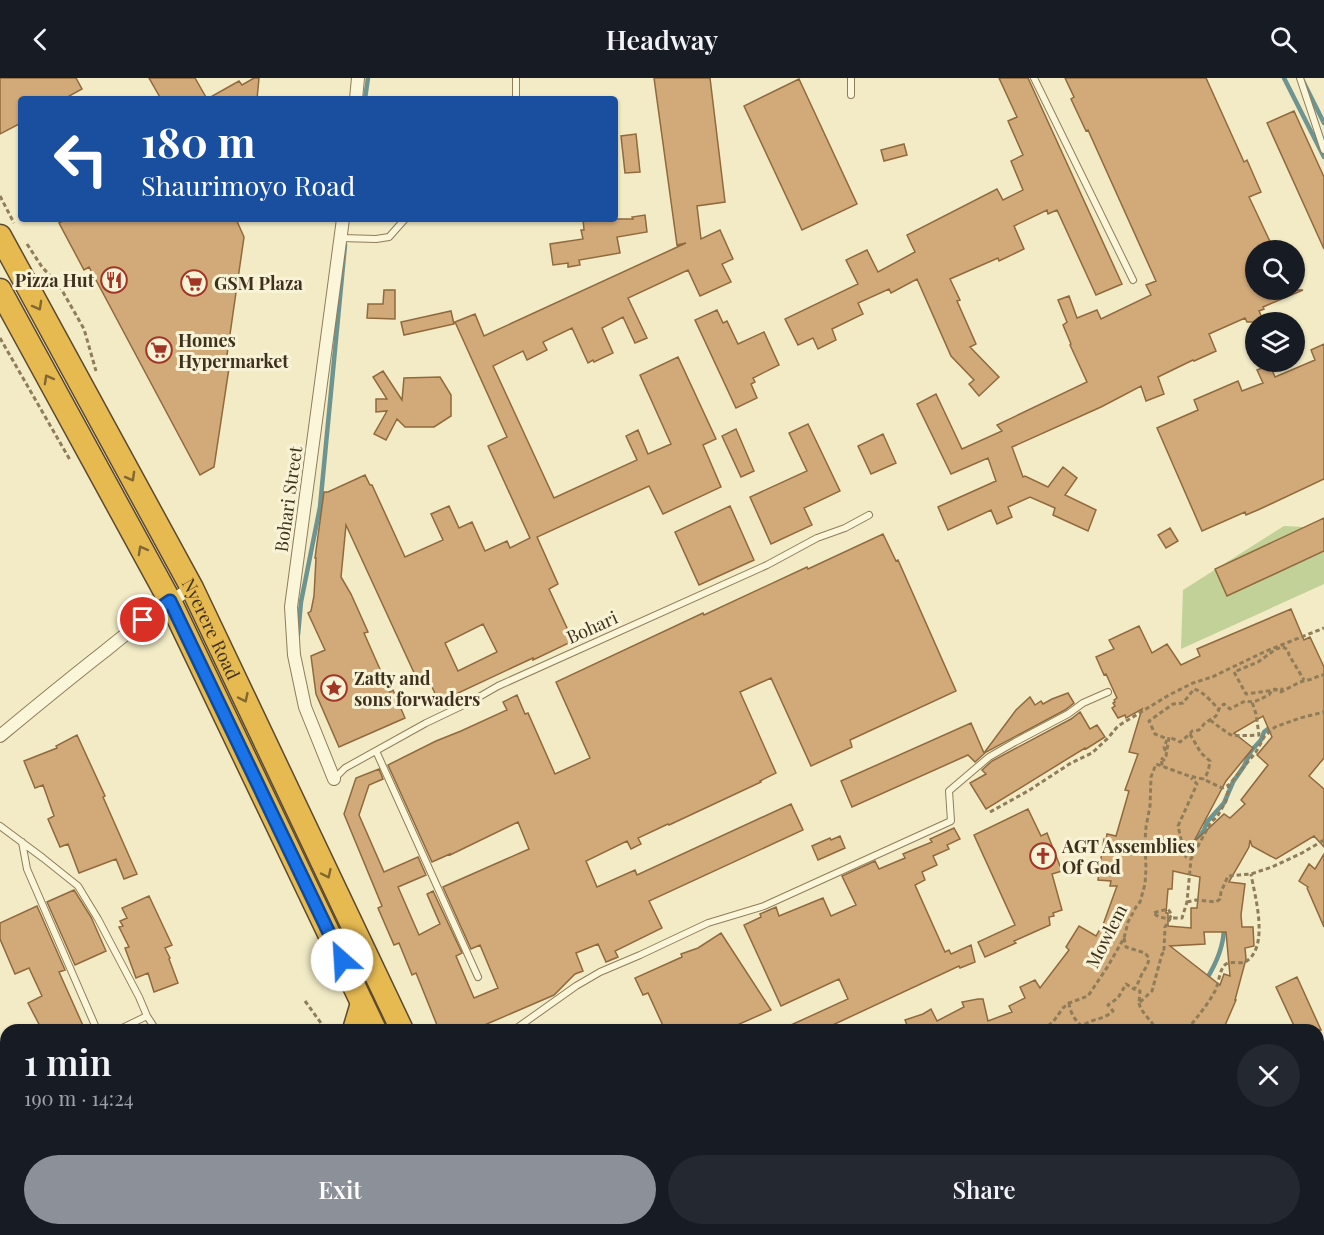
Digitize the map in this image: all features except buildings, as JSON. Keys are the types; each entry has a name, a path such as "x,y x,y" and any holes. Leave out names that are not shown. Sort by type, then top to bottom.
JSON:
{"highway":[{"name":"Nyerere Road","path":"0,236 192,588 399,1024"},
{"name":"Nyerere Road","path":"0,290 170,601 372,1024"},
{"path":"356,1024 362,1003"}],"street":[{"path":"356,96 358,78"},
{"name":"Bohari Street","path":"334,779 305,707 294,655 291,607 343,222"},
{"path":"0,736 170,601 192,588"}],"lane":[{"path":"516,78 516,96"},
{"path":"850,94 851,78"},
{"path":"1034,78 1133,280"},
{"path":"1300,78 1324,150"},
{"path":"341,238 389,237 402,222"},
{"name":"Bohari","path":"334,779 345,768 498,686 767,565 817,538 845,528 869,515"},
{"path":"522,1024 600,972 708,923 764,906 951,821 949,791 989,757 1068,714 1083,703 1108,692"},
{"path":"376,751 478,977"},
{"path":"0,826 78,886 98,919 152,1024"},
{"path":"22,842 27,869 94,1024"},
{"path":"130,1024 147,1016"}],"path":[{"path":"0,338 73,465"},
{"path":"990,812 1092,753 1118,726 1169,695 1266,651 1324,628"},
{"path":"1281,692 1282,688 1246,694 1234,672 1258,662 1276,649 1283,647 1288,650 1304,680"},
{"path":"1281,692 1304,680 1324,675"},
{"path":"1219,710 1208,697 1194,689 1183,703 1173,704 1149,721 1155,734 1167,740 1165,750 1169,737 1180,742 1192,731 1199,730 1215,717 1224,704 1230,709 1245,701 1252,702 1269,695 1275,689 1281,692"},
{"path":"1210,720 1233,736 1259,735 1252,702"},
{"path":"1160,765 1203,779 1222,788 1228,785 1256,752 1264,737 1275,727 1300,717 1324,712"},
{"path":"1190,734 1201,753 1210,761 1206,777 1203,779"},
{"name":"Mowlem","path":"1050,1024 1063,1008 1088,996 1124,938 1128,922 1140,902 1145,884 1146,828 1150,806 1151,777 1156,764 1162,764 1161,758 1164,760 1166,756 1169,737"},
{"path":"1190,776 1197,784 1178,826 1186,857 1191,859"},
{"path":"1139,1003 1152,991 1162,954 1165,952 1166,927 1170,919 1153,913 1168,909 1172,915 1169,918 1182,918 1187,902 1191,859 1211,822 1217,817 1226,801 1228,785"},
{"path":"1187,902 1196,900 1216,902 1220,899 1228,876 1251,874 1290,860 1324,840"},
{"path":"1146,848 1149,844 1183,848"},
{"path":"1192,1024 1216,989 1225,965 1245,962 1253,955 1260,928 1259,911 1251,874"},
{"path":"1124,938 1126,948 1145,953 1149,958 1148,966 1134,989"},
{"path":"1086,1024 1089,1021 1111,1014 1113,1011 1108,1005 1118,998 1126,984 1140,991 1139,1003 1142,1012 1153,1024"},
{"path":"305,1001 322,1024"},
{"path":"1070,1003 1070,1008 1079,1024"}],"green space":[{"path":"1284,526 1324,528 1324,584 1181,649 1183,590"}],"waterway":[{"path":"365,96 368,78"},
{"path":"1284,78 1324,157"},
{"path":"1303,81 1324,123"},
{"path":"298,635 301,602 320,507 345,245"},
{"path":"1196,841 1207,822 1224,803 1251,751 1261,740 1264,732 1273,725"},
{"path":"1206,980 1219,955 1224,927"}],"place":[{"name":"Pizza Hut","path":"114,280"},
{"name":"GSM Plaza","path":"194,283"},
{"name":"Homes Hypermarket","path":"159,350"},
{"name":"Zatty and sons forwaders","path":"334,688"},
{"name":"AGT Assemblies Of God","path":"1043,856"}],"route":[{"path":"143,620 170,601 342,960"}]}
